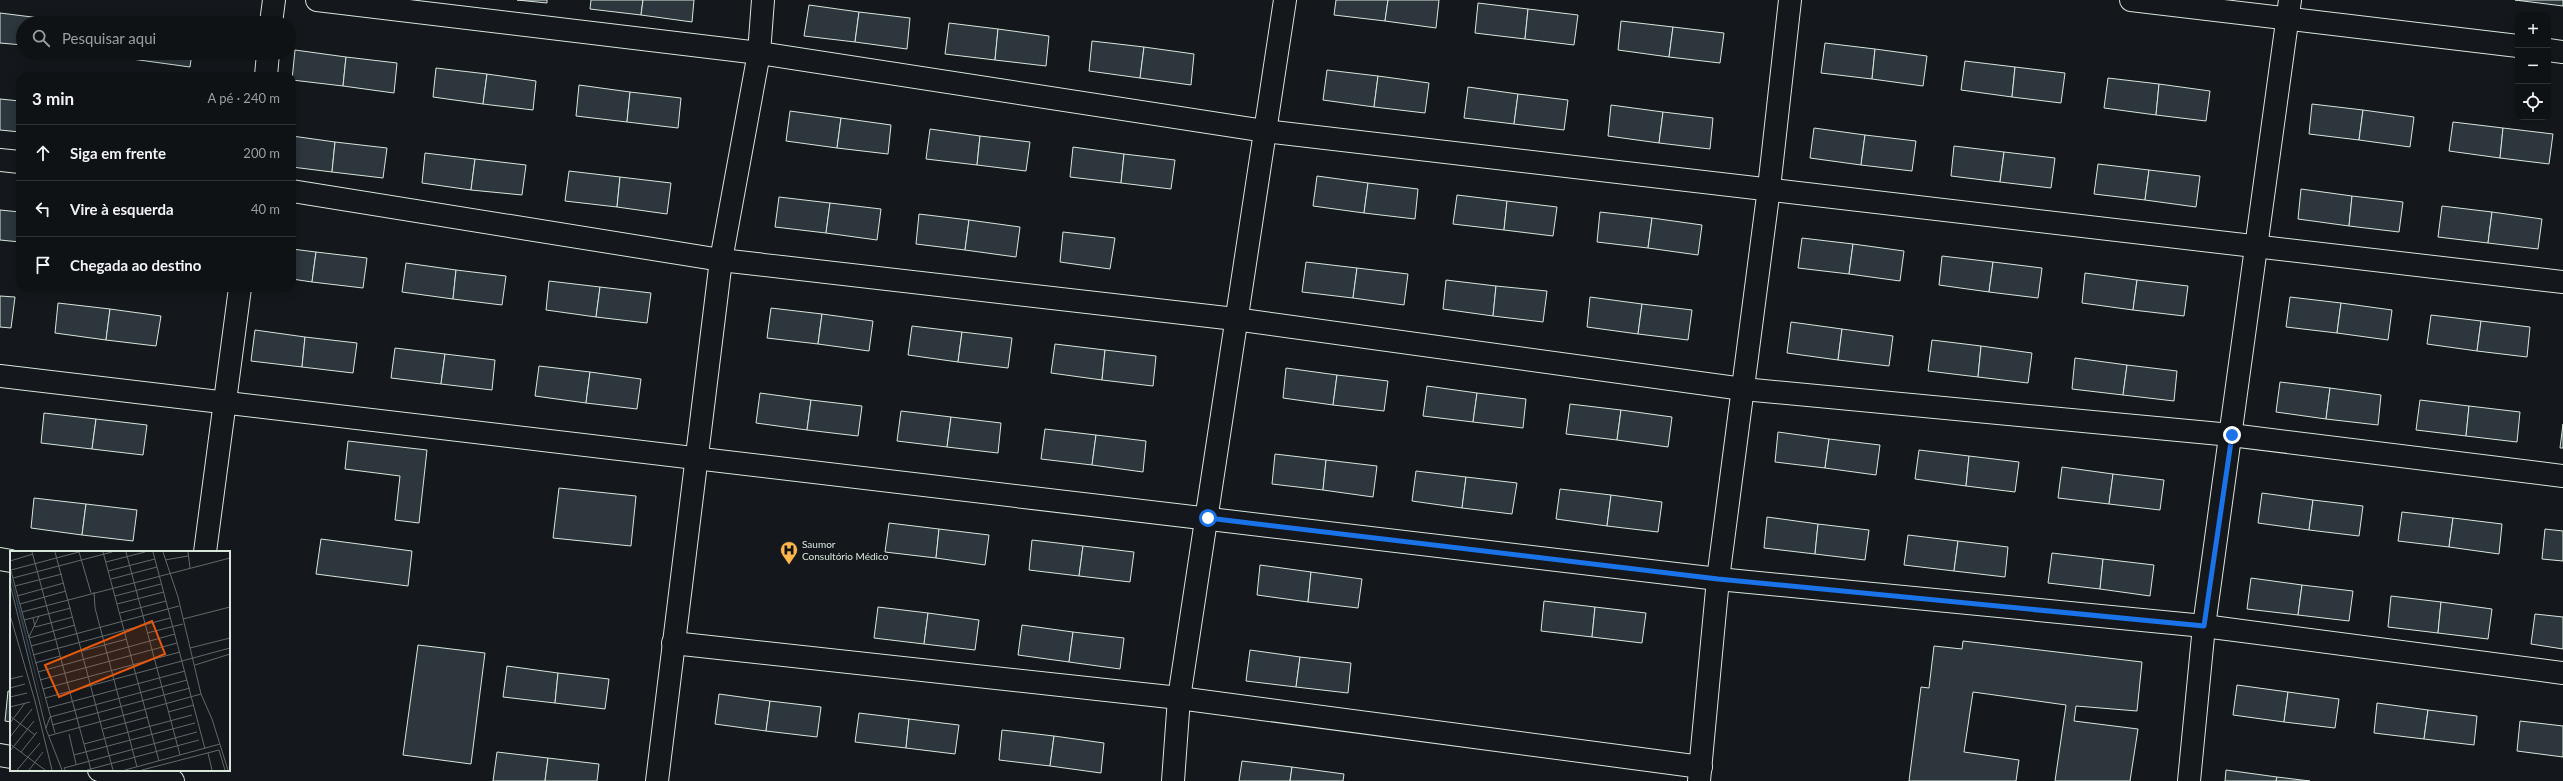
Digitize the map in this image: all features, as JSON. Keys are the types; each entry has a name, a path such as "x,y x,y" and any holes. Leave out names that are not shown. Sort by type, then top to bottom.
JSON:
{"street":[{"path":"272,16 274,0"},
{"path":"317,0 759,53 1265,131 1769,188 2256,247 2563,282"},
{"path":"656,781 721,260 759,53 763,0"},
{"path":"1173,781 1179,698 1208,518 1235,319 1285,0"},
{"path":"673,643 1179,698 1700,774 1718,579 1769,188 1790,0"},
{"path":"2131,0 2288,10 2515,46"},
{"path":"2189,781 2204,626 2232,435 2288,10"},
{"path":"2551,50 2563,52"},
{"path":"266,72 267,60"},
{"path":"0,160 16,162"},
{"path":"296,192 721,260 1235,319 1743,389 2232,435 2563,476"},
{"path":"205,551 239,292"},
{"path":"0,376 1718,579 2204,626 2563,673"},
{"path":"0,559 10,561"},
{"path":"0,755 10,757"},
{"path":"106,771 173,781"},
{"path":"177,781 178,771"}],"building":[{"path":"517,0 547,0 547,3"},
{"path":"591,0 643,0 641,15 590,9"},
{"path":"643,0 694,0 692,22 641,15"},
{"path":"1336,0 1388,0 1385,21 1334,15"},
{"path":"1388,0 1439,0 1436,28 1385,21"},
{"path":"2515,0 2563,0 2563,6"},
{"path":"1478,3 1528,9 1525,39 1475,33"},
{"path":"809,5 859,12 855,42 804,36"},
{"path":"1528,9 1578,15 1574,45 1525,39"},
{"path":"859,12 910,18 907,49 855,42"},
{"path":"0,13 24,16 16,16 16,44 0,43"},
{"path":"1621,21 1673,27 1669,57 1618,50"},
{"path":"949,23 998,29 995,60 945,54"},
{"path":"1673,27 1724,33 1720,63 1669,57"},
{"path":"998,29 1049,36 1046,66 995,60"},
{"path":"1092,41 1144,47 1140,78 1089,71"},
{"path":"1825,43 1875,49 1872,79 1821,73"},
{"path":"1144,47 1194,54 1191,85 1140,78"},
{"path":"1875,49 1927,56 1923,86 1872,79"},
{"path":"296,50 346,57 343,86 296,80 296,72 293,72 294,60 296,60"},
{"path":"346,57 397,63 394,93 343,86"},
{"path":"139,60 191,60 190,67"},
{"path":"1965,61 2015,67 2012,97 1961,90"},
{"path":"2015,67 2065,73 2061,103 2012,97"},
{"path":"436,68 487,74 483,104 433,97"},
{"path":"1327,70 1378,76 1374,107 1323,100"},
{"path":"487,74 536,81 533,110 483,104"},
{"path":"1378,76 1429,83 1425,113 1374,107"},
{"path":"2108,78 2159,84 2156,115 2104,108"},
{"path":"2159,84 2210,91 2206,121 2156,115"},
{"path":"579,85 630,92 627,122 576,116"},
{"path":"1468,87 1518,94 1514,124 1464,118"},
{"path":"630,92 681,98 678,128 627,122"},
{"path":"1518,94 1568,100 1564,130 1514,124"},
{"path":"0,99 16,101 16,132 0,130"},
{"path":"2312,104 2363,110 2359,140 2309,134"},
{"path":"1611,105 1663,112 1659,143 1608,136"},
{"path":"2363,110 2414,117 2410,147 2359,140"},
{"path":"790,111 841,118 837,148 786,141"},
{"path":"1663,112 1713,118 1710,149 1659,143"},
{"path":"841,118 891,125 888,154 837,148"},
{"path":"2453,122 2503,128 2500,158 2449,151"},
{"path":"1814,128 1865,135 1861,165 1810,158"},
{"path":"2503,128 2553,134 2549,164 2500,158"},
{"path":"930,129 980,136 977,165 926,159"},
{"path":"1865,135 1916,141 1912,171 1861,165"},
{"path":"980,136 1030,142 1026,171 977,165"},
{"path":"296,137 335,142 332,172 296,168"},
{"path":"335,142 387,148 383,178 332,172"},
{"path":"1954,146 2004,152 2000,182 1951,176"},
{"path":"1073,147 1124,154 1121,183 1070,177"},
{"path":"2004,152 2055,158 2051,188 2000,182"},
{"path":"425,153 475,159 471,190 422,183"},
{"path":"1124,154 1175,160 1171,189 1121,183"},
{"path":"475,159 526,165 522,195 471,190"},
{"path":"2098,164 2149,170 2145,200 2094,194"},
{"path":"2149,170 2200,176 2196,207 2145,200"},
{"path":"569,171 620,177 617,207 565,201"},
{"path":"1317,176 1368,183 1364,213 1313,206"},
{"path":"620,177 671,183 667,214 617,207"},
{"path":"1368,183 1418,189 1415,219 1364,213"},
{"path":"2301,189 2352,196 2349,226 2298,219"},
{"path":"1457,195 1507,201 1504,230 1453,224"},
{"path":"2352,196 2403,202 2399,232 2349,226"},
{"path":"779,197 830,203 826,233 775,227"},
{"path":"1507,201 1557,207 1553,236 1504,230"},
{"path":"830,203 881,209 877,240 826,233"},
{"path":"2442,206 2492,212 2488,243 2438,237"},
{"path":"0,210 16,212 16,242 0,240"},
{"path":"1600,212 1652,218 1648,248 1597,242"},
{"path":"2492,212 2542,219 2538,249 2488,243"},
{"path":"919,214 969,220 965,250 916,244"},
{"path":"1652,218 1702,225 1698,255 1648,248"},
{"path":"969,220 1020,227 1016,257 965,250"},
{"path":"1063,232 1115,238 1110,269 1060,262"},
{"path":"1802,238 1853,244 1849,274 1798,268"},
{"path":"1853,244 1904,251 1900,281 1849,274"},
{"path":"296,250 316,252 312,282 296,280"},
{"path":"316,252 367,258 363,288 312,282"},
{"path":"1942,256 1993,262 1989,292 1939,285"},
{"path":"1306,262 1357,268 1353,298 1302,292"},
{"path":"1993,262 2042,268 2038,298 1989,292"},
{"path":"406,263 456,270 453,299 402,292"},
{"path":"1357,268 1408,274 1404,305 1353,298"},
{"path":"456,270 506,276 502,305 453,299"},
{"path":"2085,273 2137,280 2133,310 2082,303"},
{"path":"1446,280 1496,286 1493,316 1443,309"},
{"path":"2137,280 2188,286 2184,316 2133,310"},
{"path":"549,281 600,287 596,317 546,310"},
{"path":"1496,286 1547,291 1543,322 1493,316"},
{"path":"600,287 651,293 647,323 596,317"},
{"path":"0,296 15,297 11,328 0,327"},
{"path":"1590,297 1642,304 1638,334 1587,327"},
{"path":"2290,297 2341,303 2337,333 2286,327"},
{"path":"58,303 110,309 106,340 55,333"},
{"path":"2341,303 2392,310 2388,340 2337,333"},
{"path":"1642,304 1692,310 1688,340 1638,334"},
{"path":"771,308 822,314 818,344 767,338"},
{"path":"110,309 161,316 156,346 106,340"},
{"path":"822,314 873,321 869,351 818,344"},
{"path":"2431,315 2481,321 2477,351 2427,344"},
{"path":"2481,321 2530,327 2527,357 2477,351"},
{"path":"1791,322 1842,329 1838,360 1787,353"},
{"path":"912,326 962,332 958,362 908,355"},
{"path":"1842,329 1893,336 1889,366 1838,360"},
{"path":"255,330 305,337 302,367 251,361"},
{"path":"962,332 1012,338 1008,368 958,362"},
{"path":"305,337 357,343 353,373 302,367"},
{"path":"1932,340 1981,346 1978,377 1928,371"},
{"path":"1055,344 1105,350 1102,380 1051,373"},
{"path":"1981,346 2032,353 2028,383 1978,377"},
{"path":"395,348 445,354 441,384 391,378"},
{"path":"1105,350 1156,356 1153,386 1102,380"},
{"path":"445,354 495,360 492,390 441,384"},
{"path":"2075,358 2127,365 2123,395 2072,389"},
{"path":"2127,365 2177,371 2174,401 2123,395"},
{"path":"539,366 590,372 586,403 535,396"},
{"path":"1286,368 1337,375 1333,405 1283,398"},
{"path":"590,372 641,379 637,409 586,403"},
{"path":"1337,375 1388,381 1384,411 1333,405"},
{"path":"2280,382 2330,388 2326,419 2276,412"},
{"path":"1427,386 1477,393 1473,422 1423,416"},
{"path":"2330,388 2381,395 2378,425 2326,419"},
{"path":"760,393 811,400 807,430 756,423"},
{"path":"1477,393 1526,399 1523,428 1473,422"},
{"path":"811,400 862,406 858,436 807,430"},
{"path":"2420,400 2469,406 2466,436 2416,430"},
{"path":"1570,404 1621,410 1617,440 1566,434"},
{"path":"2469,406 2520,412 2517,442 2466,436"},
{"path":"1621,410 1672,417 1668,447 1617,440"},
{"path":"901,411 951,417 947,447 897,441"},
{"path":"44,413 96,419 92,449 41,443"},
{"path":"951,417 1001,423 998,453 947,447"},
{"path":"96,419 147,425 143,455 92,449"},
{"path":"2563,424 2563,448 2560,448"},
{"path":"1045,429 1096,435 1092,465 1041,459"},
{"path":"1778,432 1829,439 1825,468 1775,462"},
{"path":"1096,435 1146,441 1143,472 1092,465"},
{"path":"1829,439 1880,445 1876,475 1825,468"},
{"path":"348,441 427,450 419,523 395,520 400,476 345,469"},
{"path":"1919,450 1969,456 1966,486 1915,479"},
{"path":"1275,454 1326,460 1323,490 1272,484"},
{"path":"1969,456 2019,462 2015,492 1966,486"},
{"path":"1326,460 1377,466 1373,497 1323,490"},
{"path":"2062,467 2113,474 2109,504 2058,498"},
{"path":"1416,471 1466,477 1462,508 1412,501"},
{"path":"2113,474 2164,480 2160,510 2109,504"},
{"path":"1466,477 1517,483 1512,514 1462,508"},
{"path":"559,488 636,496 631,546 553,538"},
{"path":"1560,489 1611,495 1607,526 1556,519"},
{"path":"2262,493 2313,500 2309,530 2258,523"},
{"path":"1611,495 1662,502 1658,532 1607,526"},
{"path":"34,498 86,504 82,535 31,528"},
{"path":"2313,500 2363,506 2359,536 2309,530"},
{"path":"86,504 137,510 133,541 82,535"},
{"path":"2402,512 2453,518 2449,547 2398,541"},
{"path":"1767,517 1818,524 1815,554 1764,548"},
{"path":"2453,518 2502,524 2499,554 2449,547"},
{"path":"889,523 939,529 936,558 885,552"},
{"path":"1818,524 1869,530 1865,560 1815,554"},
{"path":"939,529 989,535 985,565 936,558"},
{"path":"2545,529 2563,531 2563,561 2542,559"},
{"path":"1908,535 1958,541 1954,571 1904,565"},
{"path":"321,539 412,551 408,586 316,574"},
{"path":"1032,540 1083,546 1079,576 1029,570"},
{"path":"1958,541 2008,547 2005,577 1954,571"},
{"path":"1083,546 1134,552 1130,582 1079,576"},
{"path":"2052,553 2103,559 2100,589 2048,583"},
{"path":"2103,559 2154,565 2150,596 2100,589"},
{"path":"1260,565 1311,572 1308,602 1257,595"},
{"path":"1311,572 1362,579 1358,608 1308,602"},
{"path":"2251,578 2302,585 2298,615 2247,609"},
{"path":"2302,585 2353,591 2349,621 2298,615"},
{"path":"2391,596 2441,602 2438,633 2388,627"},
{"path":"1544,601 1595,607 1592,637 1541,631"},
{"path":"2441,602 2492,609 2488,639 2438,633"},
{"path":"878,607 928,613 924,644 874,638"},
{"path":"1595,607 1646,613 1642,643 1592,637"},
{"path":"928,613 979,620 975,650 924,644"},
{"path":"2535,614 2563,617 2563,649 2531,644"},
{"path":"1022,625 1073,632 1069,662 1018,655"},
{"path":"1073,632 1124,638 1120,669 1069,662"},
{"path":"1963,641 2142,662 2137,711 2076,706 2074,721 2138,729 2130,781 2055,781 2066,705 1973,692 1964,752 2019,760 2016,781 1909,781 1921,687 1929,688 1934,646 1962,649"},
{"path":"418,645 485,653 471,764 403,755"},
{"path":"1250,650 1300,657 1296,687 1246,681"},
{"path":"1300,657 1351,663 1348,693 1296,687"},
{"path":"507,666 558,673 555,703 503,697"},
{"path":"558,673 609,679 605,709 555,703"},
{"path":"2237,685 2288,692 2284,722 2233,715"},
{"path":"8,691 10,692 10,722 5,721"},
{"path":"2288,692 2339,699 2335,728 2284,722"},
{"path":"719,694 770,701 766,731 715,724"},
{"path":"770,701 821,707 817,737 766,731"},
{"path":"2377,703 2428,710 2424,739 2374,733"},
{"path":"2428,710 2477,716 2474,745 2424,739"},
{"path":"859,713 909,719 906,748 855,742"},
{"path":"909,719 959,725 955,754 906,748"},
{"path":"2520,721 2563,726 2563,757 2517,751"},
{"path":"1002,730 1054,736 1050,766 999,760"},
{"path":"1054,736 1104,743 1101,773 1050,766"},
{"path":"497,752 548,758 545,781 493,781"},
{"path":"548,758 599,764 597,781 545,781"},
{"path":"1242,761 1292,767 1290,781 1239,781"},
{"path":"1292,767 1344,774 1343,781 1290,781"},
{"path":"2226,770 2277,777 2276,781 2225,781"},
{"path":"2277,777 2310,781 2276,781"}],"place":[{"name":"Saumor Consultório Médico","path":"789,565"}],"route":[{"path":"1208,518 1718,579 2204,626 2232,435"}]}
